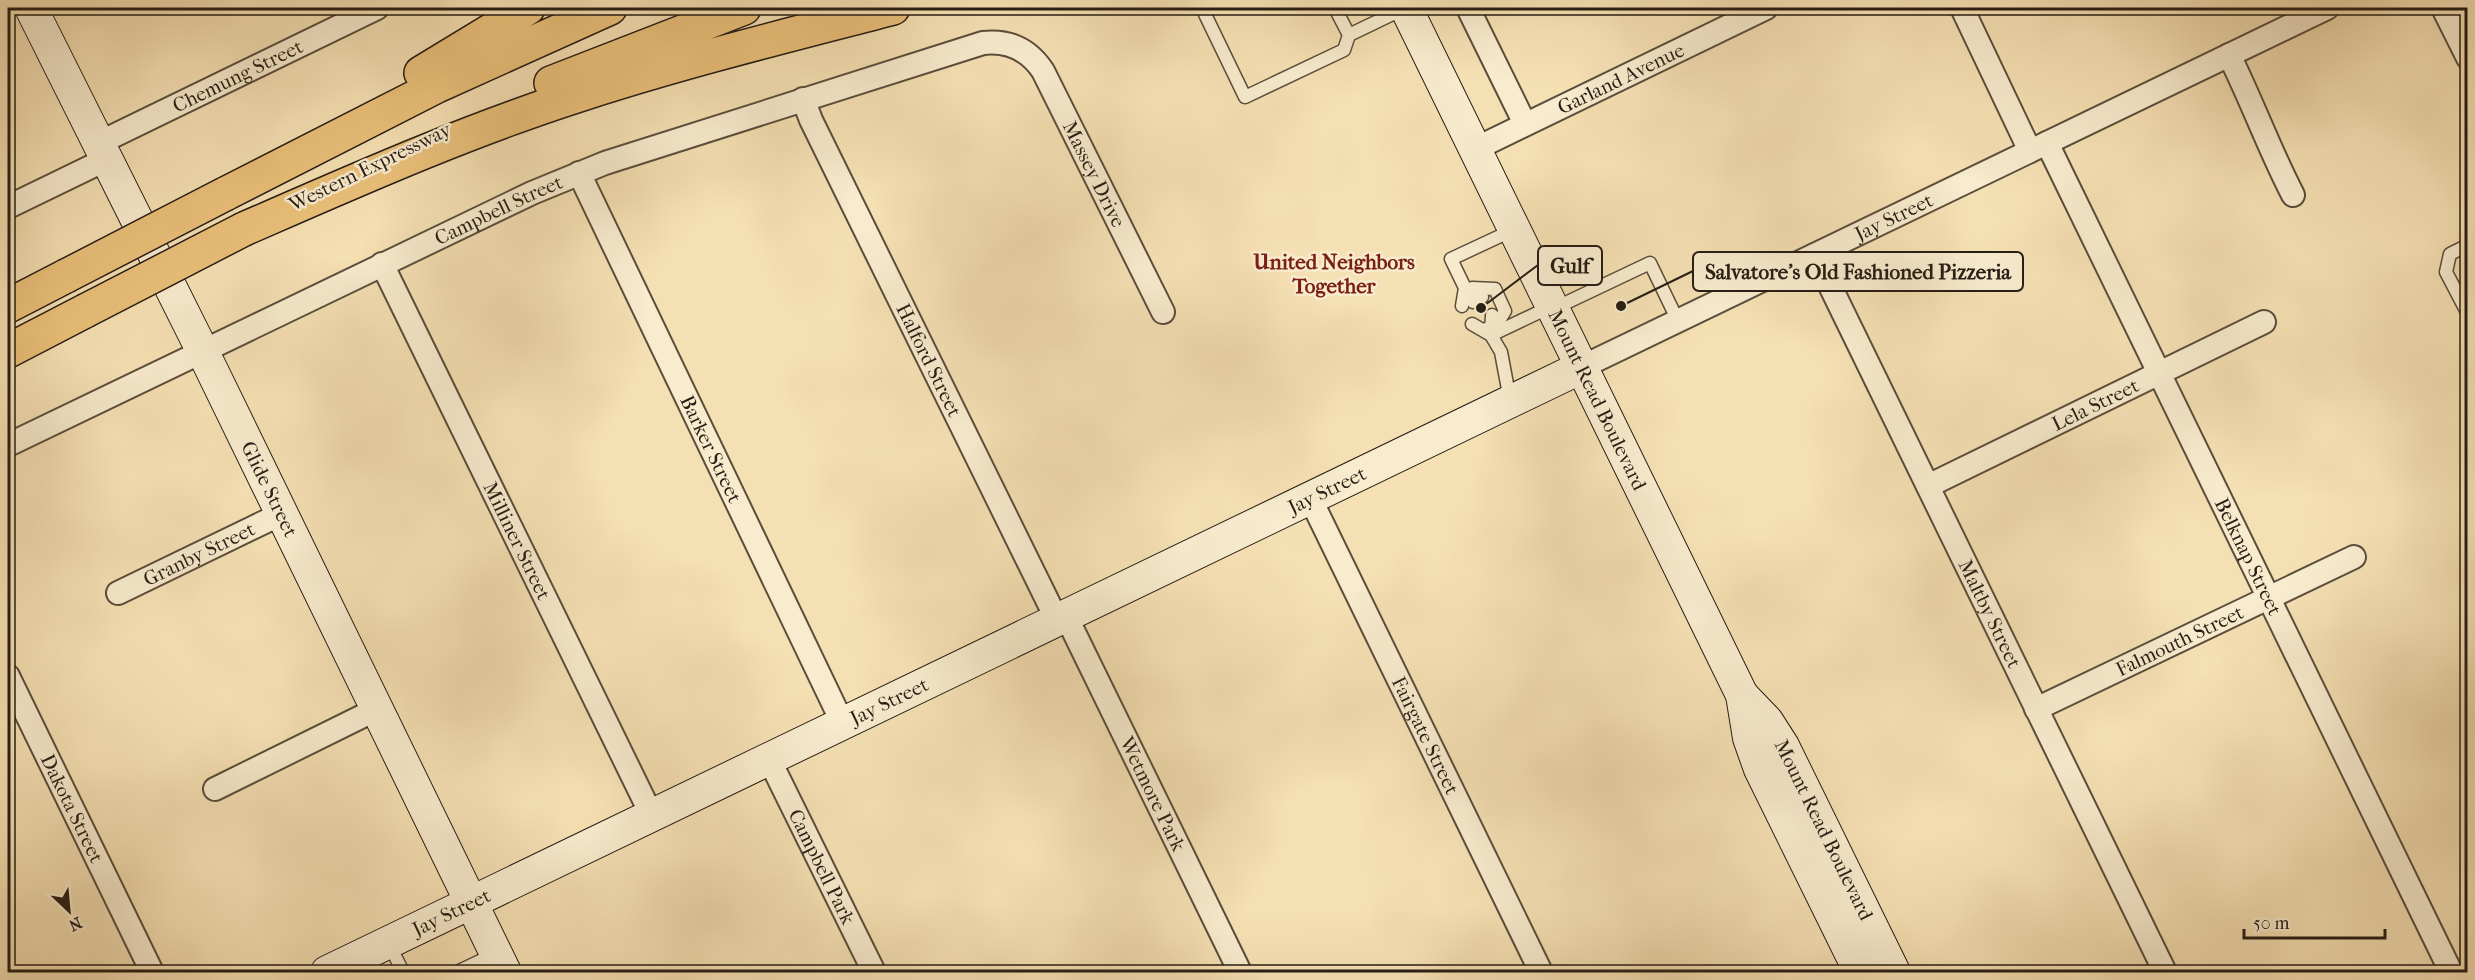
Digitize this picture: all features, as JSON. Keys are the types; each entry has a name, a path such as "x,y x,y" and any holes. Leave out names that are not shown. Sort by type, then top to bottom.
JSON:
{"highway":[{"path":"225,194 528,8"},
{"name":"Western Expressway","path":"8,306 437,86 610,8"},
{"name":"Western Expressway","path":"8,351 400,151 588,68 744,8"},
{"path":"243,230 436,148 551,104 669,67 894,8"}],"street":[{"name":"Glide Street","path":"31,8 202,350 501,963"},
{"name":"Chemung Street","path":"8,207 103,151 377,8"},
{"name":"Mount Read Boulevard","path":"1406,8 1742,695 1749,738 1757,762 1860,972"},
{"path":"1468,8 1525,124"},
{"name":"Garland Avenue","path":"1474,148 1766,8"},
{"name":"Belknap Street","path":"1962,8 2159,373 2451,972"},
{"name":"Jay Street","path":"327,972 2326,8"},
{"path":"2443,8 2468,58"},
{"name":"Campbell Street","path":"8,445 382,264 579,173 975,44 1000,42 1015,46"},
{"name":"Massey Drive","path":"1015,46 1034,59 1049,80 1163,312"},
{"path":"2229,55 2248,94 2271,153 2293,195"},
{"name":"Halford Street","path":"803,99 810,120 1061,618"},
{"name":"Barker Street","path":"579,173 843,724"},
{"name":"Maltby Street","path":"1815,255 2165,972"},
{"name":"Milliner Street","path":"382,264 652,816"},
{"name":"Lela Street","path":"1928,486 2264,322"},
{"name":"Fairgate Street","path":"1310,498 1541,972"},
{"name":"Granby Street","path":"118,593 281,514"},
{"name":"Falmouth Street","path":"2036,709 2354,557"},
{"name":"Wetmore Park","path":"1061,618 1240,972"},
{"name":"Dakota Street","path":"8,676 152,972"},
{"name":"Mount Read Boulevard","path":"1742,695 1767,721 1783,746 1894,972"},
{"path":"215,789 377,709"},
{"name":"Campbell Park","path":"769,759 874,972"}],"lane":[{"path":"1202,8 1245,97 1344,50 1349,35 1335,8"},
{"path":"1349,35 1406,8"},
{"path":"1465,288 1473,302 1451,259 1514,230"},
{"path":"2468,245 2450,254 2446,272 2468,314"},
{"path":"1491,335 1650,262 1678,321"},
{"path":"1465,288 1495,290 1505,311 1491,335"},
{"path":"1491,335 1482,320 1501,352 1510,402"},
{"path":"388,943 403,972"},
{"path":"457,972 501,963"}],"place":[{"name":"Salvatore's Old Fashioned Pizzeria","path":"1621,306"},
{"name":"Gulf","path":"1481,308"}],"district":[{"name":"United Neighbors Together","path":"1334,274"}]}
